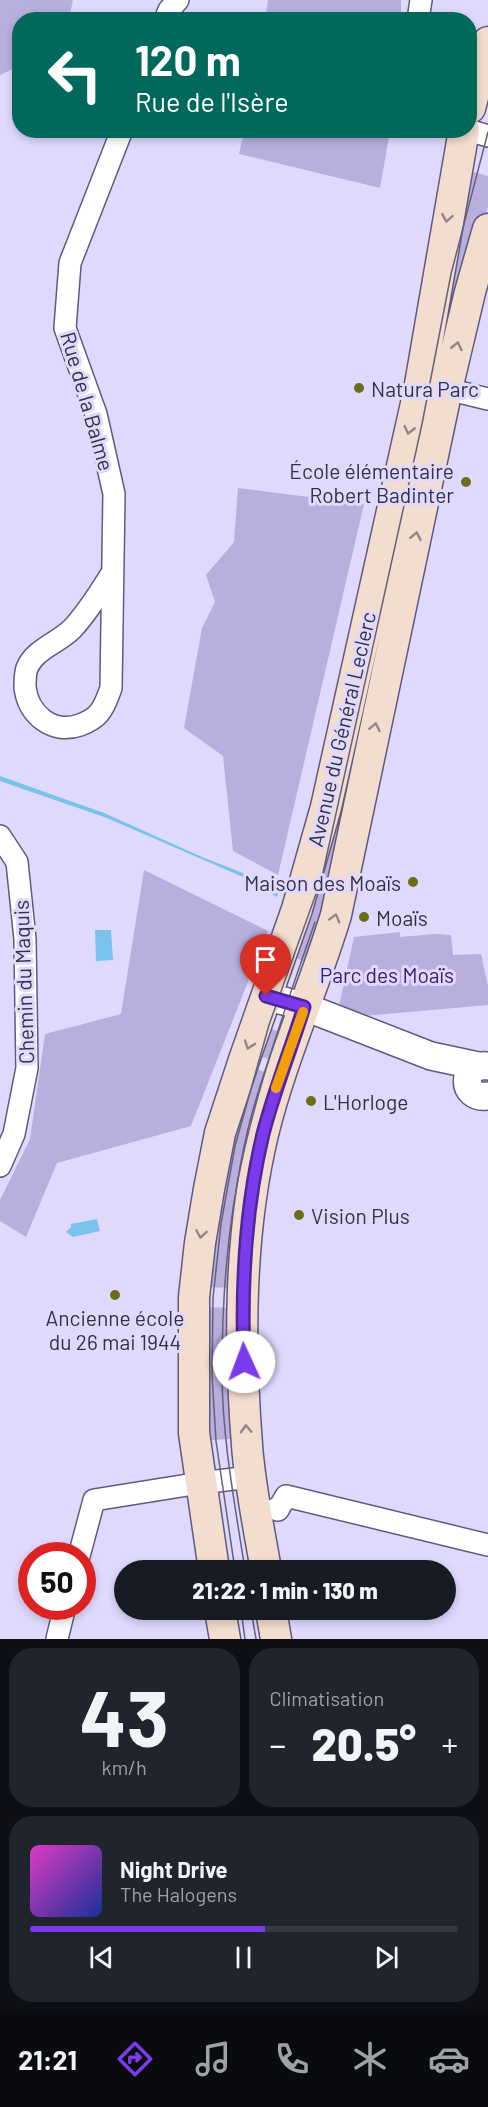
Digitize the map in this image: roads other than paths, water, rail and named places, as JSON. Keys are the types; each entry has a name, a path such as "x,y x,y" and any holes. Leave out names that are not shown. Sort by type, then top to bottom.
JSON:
{"main road":[{"path":"477,82 488,42"},
{"name":"Avenue du Général Leclerc","path":"212,1560 194,1433 194,1297 200,1243 220,1133 297,909 326,807 418,390 463,138"},
{"name":"Avenue du Général Leclerc","path":"264,1560 247,1445 241,1300 245,1240 263,1135 277,1086 304,1007 318,974 339,904 447,389 488,229"},
{"path":"222,1620 225,1639"},
{"path":"273,1620 276,1639"}],"street":[{"path":"168,12 178,0"},
{"name":"Rue de la Balme","path":"112,573 90,608 70,631 37,654 27,668 25,683 27,700 38,717 54,726 72,728 92,720 101,711 111,688 114,494 96,414 65,328 70,262 119,138"},
{"path":"447,389 488,399"},
{"name":"Chemin du Maquis","path":"0,836 17,862 25,939 27,1068 14,1134 0,1166"},
{"path":"266,996 304,1007 330,1019 431,1056 482,1087"},
{"path":"83,1542 94,1500 251,1477"},
{"path":"275,1509 278,1510 286,1496 488,1545"},
{"path":"57,1639 62,1620"}],"water":[{"path":"0,776 104,813 243,873 278,893 277,897 243,877 107,818 0,781"},
{"path":"95,930 111,930 113,960 96,961"},
{"path":"97,1219 100,1231 73,1237 66,1232 71,1224"}],"tram line":[{"path":"234,1560 216,1441 212,1375 213,1298 221,1224 235,1146 269,1025 322,877 422,424 451,274 488,132"},
{"path":"243,1560 224,1422 222,1372 223,1317 233,1206 259,1093 276,1035 315,922"},
{"path":"242,1620 245,1639"},
{"path":"253,1620 256,1639"}],"place":[{"name":"Natura Parc","path":"359,388"},
{"name":"École élémentaire Robert Badinter","path":"466,482"},
{"name":"Maison des Moaïs","path":"413,882"},
{"name":"Moaïs","path":"364,917"},
{"name":"L'Horloge","path":"311,1101"},
{"name":"Vision Plus","path":"299,1215"},
{"name":"Ancienne école du 26 mai 1944","path":"115,1295"}],"park label":[{"name":"Parc des Moaïs","path":"387,974"}]}
